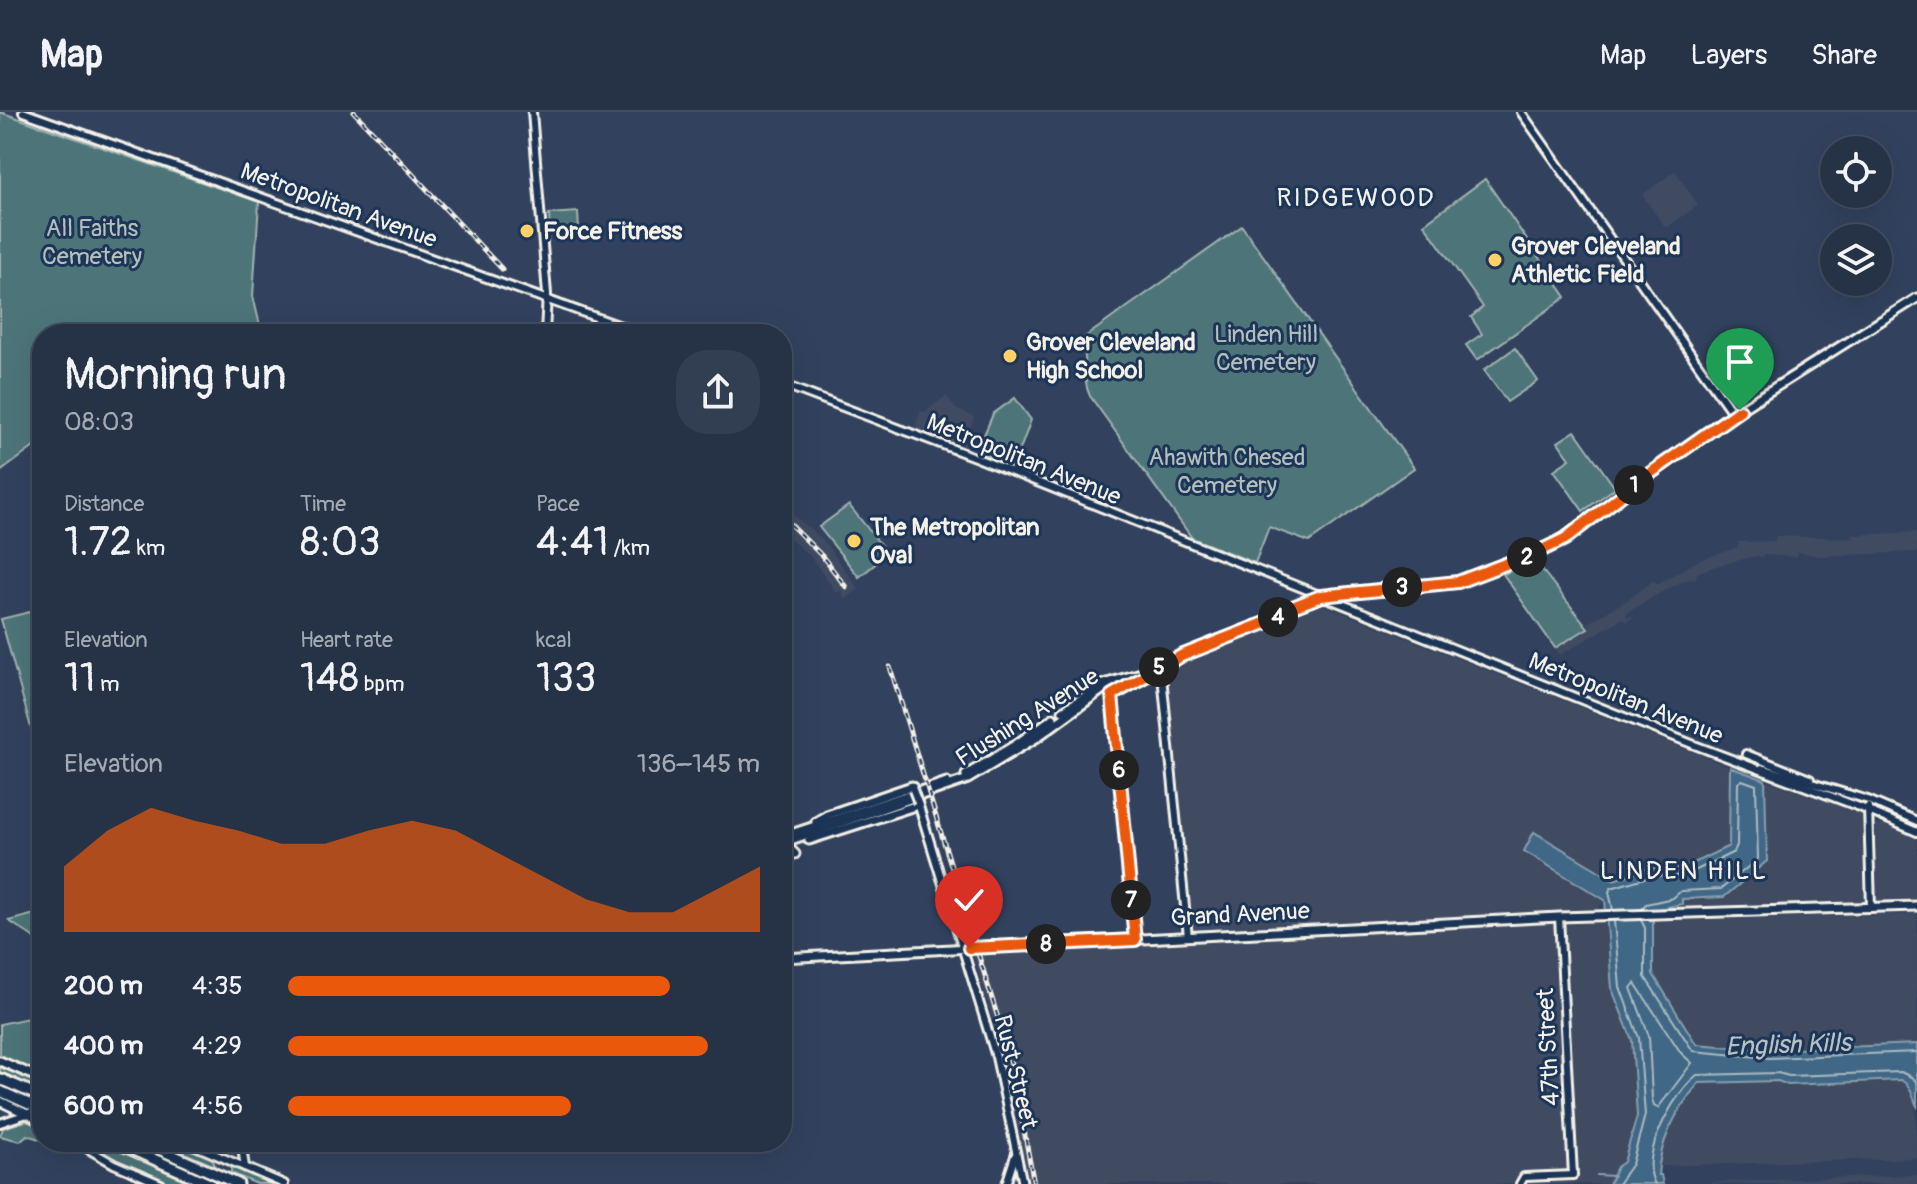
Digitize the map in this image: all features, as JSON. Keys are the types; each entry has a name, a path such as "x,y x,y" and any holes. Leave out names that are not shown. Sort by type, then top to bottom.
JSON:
{"highway":[{"path":"0,1079 32,1093"},
{"path":"0,1091 32,1109"},
{"path":"138,1152 210,1184"},
{"path":"166,1152 238,1184"}],"main road":[{"name":"Metropolitan Avenue","path":"23,112 615,324"},
{"path":"532,112 547,300 546,324"},
{"path":"1521,112 1733,414"},
{"name":"Flushing Avenue","path":"792,835 968,774 1028,737 1092,690 1158,668 1321,596 1458,582 1540,551 1565,539 1733,414 1917,298"},
{"name":"Metropolitan Avenue","path":"792,388 977,458 1917,832"},
{"path":"1158,668 1188,937"},
{"name":"Flushing Avenue","path":"792,839 968,779 1036,738 1102,690 1141,679 1158,668"},
{"path":"1135,940 1112,695 1141,679"},
{"path":"1746,754 1805,775 1820,785"},
{"name":"Metropolitan Avenue","path":"1743,764 1775,770 1868,800 1917,821"},
{"path":"804,829 827,815 913,788"},
{"name":"Rust Street","path":"913,788 996,1057 1023,1184"},
{"path":"1868,800 1871,908"},
{"path":"799,839 814,839 918,804"},
{"path":"792,850 795,854"},
{"name":"Grand Avenue","path":"792,958 1559,917 1917,906"},
{"name":"47th Street","path":"1522,1180 1573,1175 1559,917"},
{"path":"0,1061 32,1075"},
{"path":"0,1101 32,1110"},
{"path":"0,1123 32,1112"},
{"path":"93,1152 161,1184"},
{"path":"210,1152 284,1184"},
{"path":"1007,1184 1016,1153"},
{"path":"243,1154 245,1167"},
{"path":"1007,1184 1019,1166"}],"shaded area":[{"path":"1675,171 1698,205 1666,228 1642,195"},
{"path":"946,396 956,409 974,417 965,446 915,427 921,411 925,412"},
{"path":"792,514 822,539 859,589 845,599 841,590 837,593 809,555 792,541"},
{"path":"1917,532 1917,552 1820,556 1797,552 1796,557 1764,555 1713,567 1626,613 1627,617 1635,616 1626,622 1623,618 1560,655 1555,648 1590,627 1588,623 1654,580 1657,584 1700,560 1738,547 1738,542 1775,541 1776,536 1853,538 1853,535"},
{"path":"1323,605 1730,767 1729,846 1682,868 1649,868 1615,880 1534,832 1524,851 1605,900 1598,909 1193,929 1168,671 1283,624 1298,613"},
{"path":"1765,780 1862,814 1864,903 1648,912 1682,899 1724,897 1767,862"},
{"path":"1884,824 1917,839 1917,900 1876,902 1876,825"},
{"path":"1917,914 1917,1044 1769,1050 1696,1044 1653,974 1653,921"},
{"path":"1604,917 1612,989 1632,1040 1637,1116 1624,1162 1609,1184 1026,1184 996,1030 971,948"},
{"path":"1901,1080 1915,1095 1917,1158 1658,1166 1659,1153 1683,1102 1699,1083 1778,1081 1788,1085"},
{"path":"1917,1175 1917,1184 1682,1184 1796,1179"}],"green space":[{"name":"All Faiths Cemetery","path":"0,112 259,202 253,296 260,324 32,324 32,448 0,472"},
{"name":"Grover Cleveland Athletic Field","path":"1485,179 1566,297 1477,360 1466,345 1482,334 1471,317 1483,307 1424,224"},
{"path":"578,212 579,231 550,233 549,214"},
{"path":"1242,226 1414,468 1309,542 1269,527 1255,563 1192,538 1090,396 1082,339"},
{"path":"1515,348 1538,381 1507,402 1484,370"},
{"path":"1015,398 1031,420 1014,466 977,451 993,414"},
{"path":"1575,431 1615,488 1583,511 1554,470 1570,459 1558,442"},
{"name":"The Metropolitan Oval","path":"849,505 888,554 859,577 819,527"},
{"path":"1535,561 1588,628 1555,648 1503,574"},
{"path":"32,611 32,732 1,619"},
{"path":"32,915 32,936 9,921"},
{"path":"32,1017 32,1070 0,1056 0,1024"},
{"path":"0,1066 32,1080 32,1086 0,1072"},
{"path":"26,1121 32,1123 32,1137 27,1135 20,1141 0,1136 3,1128"},
{"path":"101,1152 122,1152 194,1184 167,1184"},
{"path":"182,1152 200,1152 212,1157 215,1166"},
{"path":"231,1166 274,1184 257,1184 231,1173"}],"water":[{"path":"1730,767 1765,780 1767,861 1724,897 1682,899 1682,904 1648,911 1649,919 1653,921 1653,974 1696,1044 1769,1050 1917,1044 1917,1106 1910,1089 1901,1080 1788,1085 1778,1081 1699,1083 1677,1114 1666,1137 1658,1175 1661,1175 1663,1184 1609,1184 1617,1167 1624,1162 1637,1116 1632,1040 1612,989 1605,900 1524,851 1534,832 1614,880 1649,868 1683,868 1729,846"}],"waterway":[{"path":"1597,1175 1614,1176"}],"railway":[{"path":"354,112 502,269"},
{"path":"792,526 822,556 846,587"},
{"path":"890,667 1002,1031 1013,1071 1034,1184"}],"place":[{"name":"Force Fitness","path":"527,231"},
{"name":"Grover Cleveland Athletic Field","path":"1495,260"},
{"name":"Grover Cleveland High School","path":"1010,356"},
{"name":"The Metropolitan Oval","path":"854,541"}],"district":[{"name":"RIDGEWOOD","path":"1356,197"},
{"name":"LINDEN HILL","path":"1684,870"}],"route":[{"path":"969,948 1135,940 1112,695 1181,656 1270,621 1290,608 1321,596 1458,582 1540,551 1565,539 1649,474 1740,410"}],"park label":[{"name":"Linden Hill Cemetery","path":"1266,348"},
{"name":"Ahawith Chesed Cemetery","path":"1227,471"}],"water label":[{"name":"English Kills","path":"1788,1044"}]}
